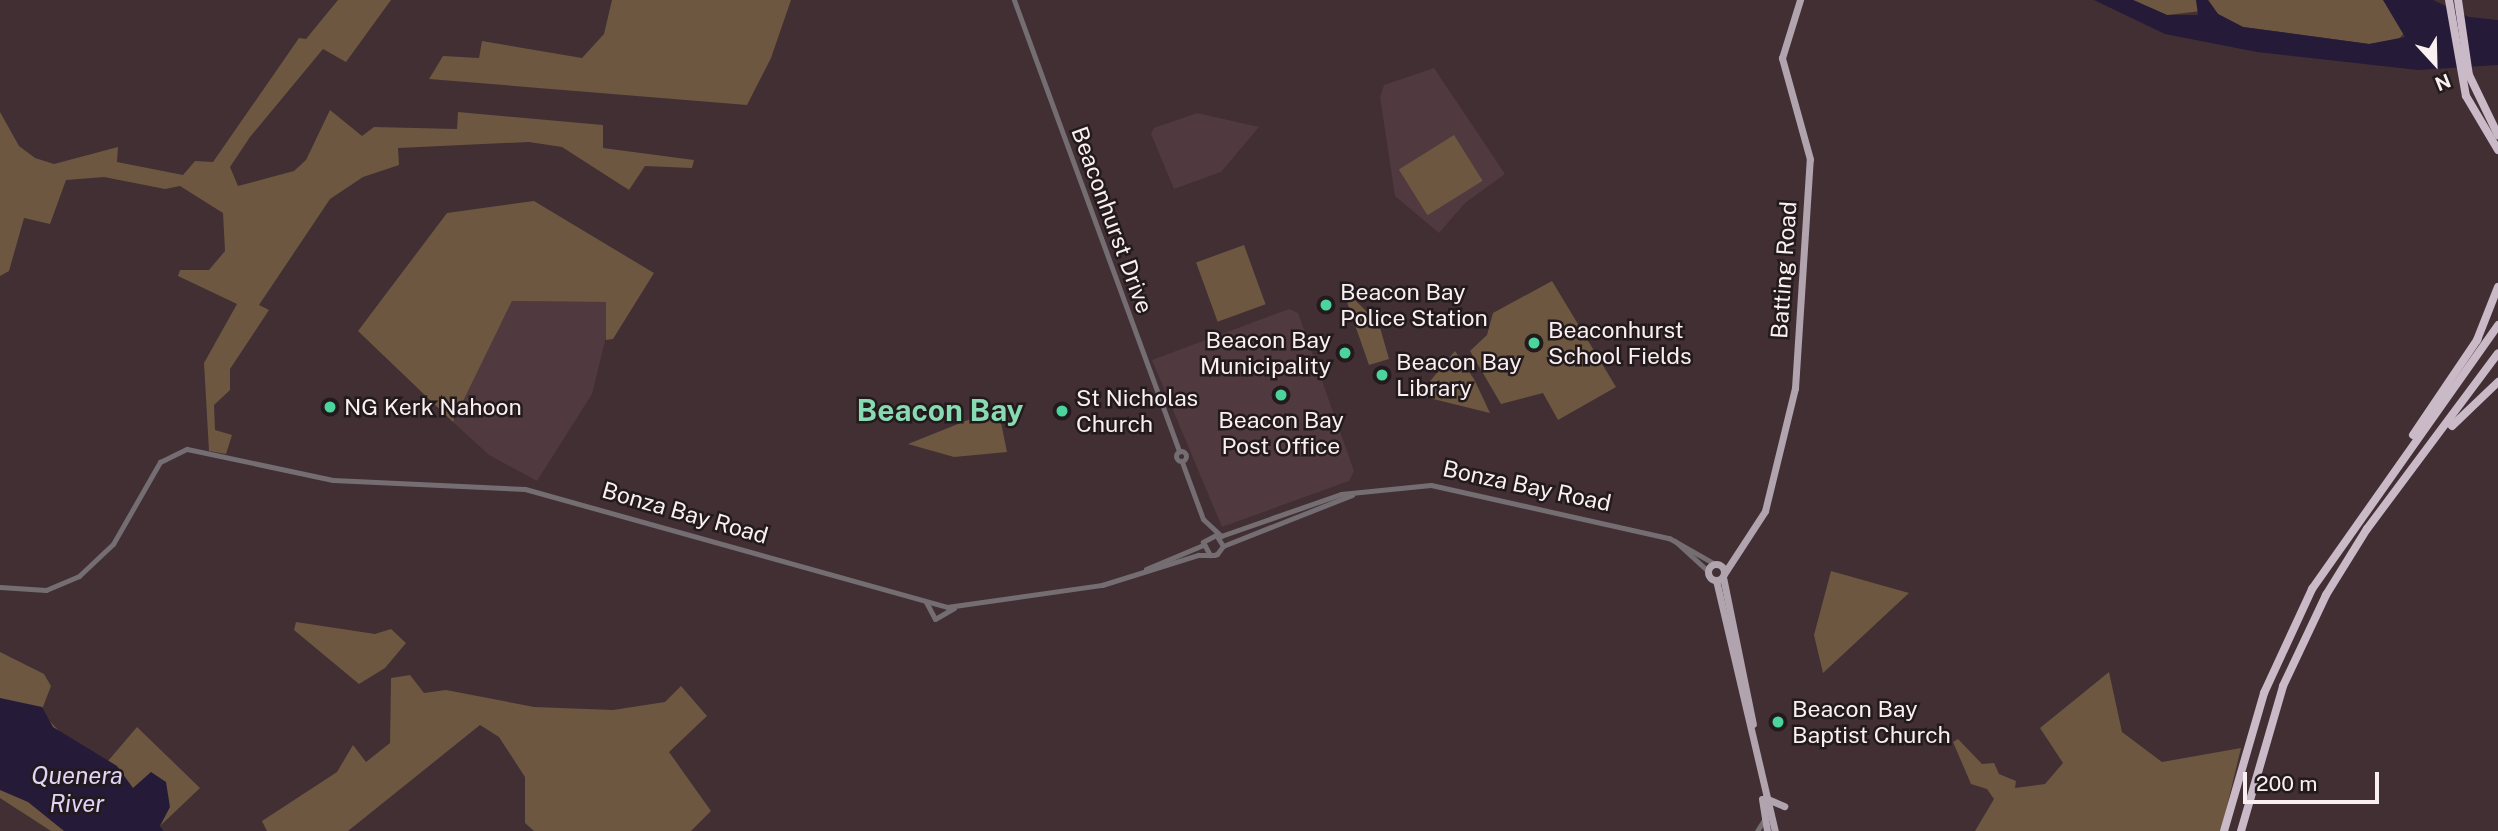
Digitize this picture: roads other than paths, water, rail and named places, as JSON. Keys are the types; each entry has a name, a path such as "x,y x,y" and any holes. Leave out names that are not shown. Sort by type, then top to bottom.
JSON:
{"highway":[{"path":"2449,0 2471,95 2498,150"},
{"path":"2458,0 2471,95 2498,135"},
{"path":"2224,831 2249,737 2283,645 2318,578 2477,340 2498,287"},
{"path":"2382,482 2498,325"},
{"path":"2241,831 2283,686 2312,621 2367,529 2498,353"},
{"path":"2367,529 2467,410 2498,383"}],"main road":[{"name":"Batting Road","path":"1721,577 1747,542 1774,483 1801,332 1810,159 1782,58 1800,0"},
{"name":"Batting Road","path":"1708,571 1747,542"},
{"path":"1716,564 1721,577 1754,743 1767,822 1775,831"},
{"path":"1708,571 1721,577"},
{"path":"1764,795 1784,806"}],"street":[{"name":"Beaconhurst Drive","path":"1014,0 1179,452 1177,459 1182,461 1203,519"},
{"name":"Bonza Bay Road","path":"0,587 46,590 79,576 113,544 164,458 187,449 333,480 525,489 925,601 957,607 1088,589 1144,570 1210,555 1223,546 1368,488"},
{"name":"Bonza Bay Road","path":"1144,570 1216,535 1368,488 1463,488 1675,541 1716,564"},
{"path":"1203,519 1223,546"},
{"path":"1203,519 1203,542 1210,555"},
{"name":"Bonza Bay Road","path":"1675,541 1708,571"},
{"path":"925,601 935,619 957,607"},
{"path":"1759,831 1767,822"}],"water":[{"path":"2094,0 2133,0 2167,15 2198,15 2196,0 2208,0 2218,14 2243,27 2369,44 2405,37 2383,0 2433,0 2469,17 2498,20 2498,65 2418,70 2257,52 2165,34"},
{"name":"Quenera River","path":"0,698 42,707 53,727 117,766 133,788 151,772 166,782 170,807 160,826 164,831 64,831 28,802 0,790"}],"place":[{"name":"Beacon Bay Police Station","path":"1326,305"},
{"name":"Beaconhurst School Fields","path":"1534,343"},
{"name":"Beacon Bay Municipality","path":"1345,353"},
{"name":"Beacon Bay Library","path":"1382,375"},
{"name":"Beacon Bay Post Office","path":"1281,395"},
{"name":"NG Kerk Nahoon","path":"330,407"},
{"name":"St Nicholas Church","path":"1062,411"},
{"name":"Beacon Bay Baptist Church","path":"1778,722"}],"district":[{"name":"Beacon Bay","path":"940,410"}]}
